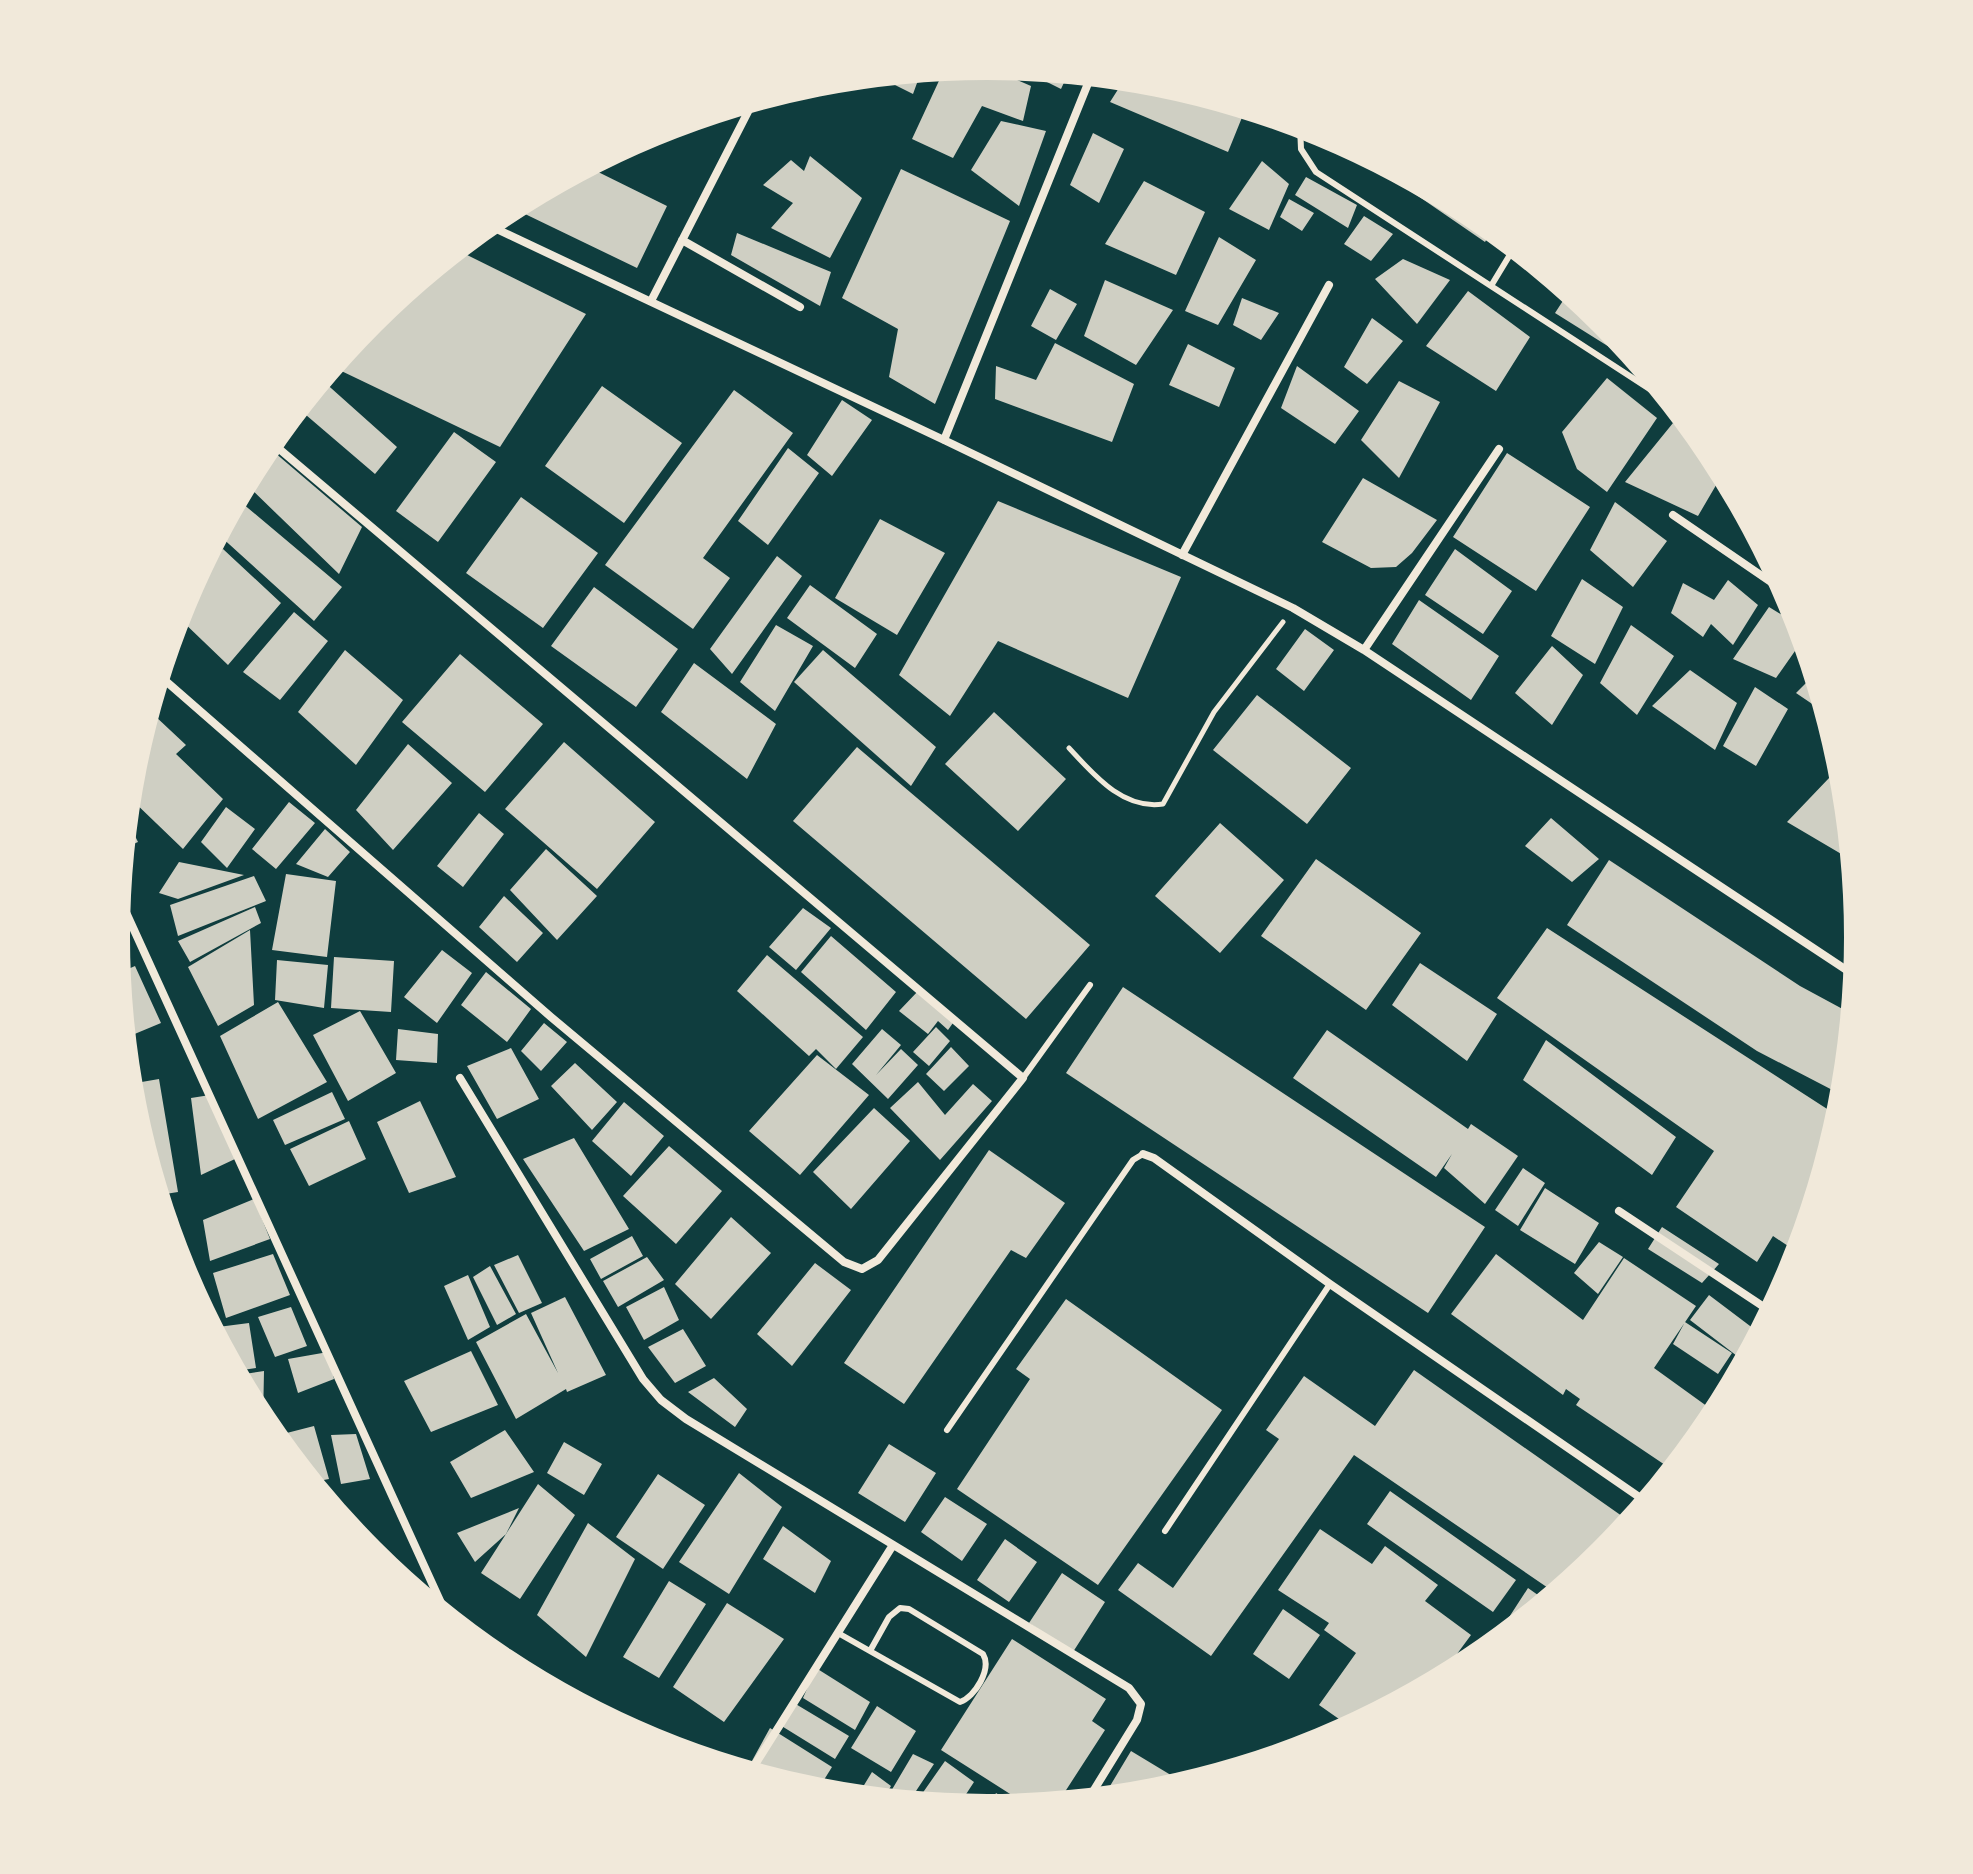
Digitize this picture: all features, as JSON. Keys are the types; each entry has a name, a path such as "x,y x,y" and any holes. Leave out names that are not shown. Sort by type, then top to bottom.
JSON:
{"street":[{"path":"944,440 1087,86"},
{"path":"651,301 747,114"},
{"path":"501,231 1293,608 1364,650 1843,968"},
{"path":"682,240 800,307"},
{"path":"1182,555 1329,285"},
{"path":"1364,650 1499,449"},
{"path":"169,683 539,1007 844,1262 862,1269 878,1260 1023,1078 281,451"},
{"path":"1673,515 1764,577"},
{"path":"130,922 437,1594"},
{"path":"460,1078 643,1379 661,1400 686,1419 1129,1688 1141,1704 1137,1720 1096,1787"},
{"path":"1143,1154 1154,1158 1330,1284 1637,1495"},
{"path":"1619,1211 1760,1305"},
{"path":"756,1762 893,1545"}],"lane":[{"path":"1301,140 1301,149 1316,172 1640,383"},
{"path":"1491,286 1508,257"},
{"path":"1023,1078 1090,985"},
{"path":"947,1430 1133,1160 1143,1154"},
{"path":"1165,1531 1330,1284"},
{"path":"838,1633 960,1702 971,1695 987,1667 983,1654 909,1609 900,1608 889,1617 870,1651"}],"path":[{"path":"1069,748 1106,787 1145,807 1163,804 1214,712 1293,608"}],"building":[{"path":"1020,81 1031,86 1023,121 982,106 953,158 912,139 939,82"},
{"path":"1048,82 1063,84 1061,89"},
{"path":"917,83 913,94 895,85"},
{"path":"1118,90 1154,96 1241,119 1228,152 1110,102"},
{"path":"1001,121 1046,131 1019,206 971,170"},
{"path":"1093,133 1124,149 1099,203 1070,185"},
{"path":"810,156 862,198 830,258 771,228 793,203 763,185 791,160 804,171"},
{"path":"1262,161 1289,184 1269,230 1229,209"},
{"path":"901,169 1010,221 935,404 889,377 898,329 842,298"},
{"path":"599,172 667,206 637,268 526,214"},
{"path":"1306,177 1357,205 1348,228 1295,195"},
{"path":"1144,181 1205,212 1176,275 1105,244"},
{"path":"1289,199 1314,213 1302,231 1280,217"},
{"path":"1428,203 1463,224 1485,242"},
{"path":"1364,216 1393,234 1371,261 1344,244"},
{"path":"737,233 831,272 820,306 731,255"},
{"path":"1219,237 1256,260 1218,325 1185,311"},
{"path":"467,255 586,314 500,447 342,372 421,293"},
{"path":"1403,259 1450,280 1417,324 1375,279"},
{"path":"1105,280 1173,310 1136,365 1084,336"},
{"path":"1050,289 1077,304 1056,340 1031,326"},
{"path":"1468,291 1530,337 1496,391 1426,346"},
{"path":"1242,298 1279,313 1261,340 1233,325"},
{"path":"1562,302 1604,344 1555,313"},
{"path":"1372,318 1403,341 1367,384 1344,367"},
{"path":"1055,343 1134,384 1112,442 995,399 996,366 1036,380"},
{"path":"1188,344 1235,368 1219,407 1169,385"},
{"path":"1297,366 1359,411 1335,444 1281,408"},
{"path":"1607,378 1657,418 1607,492 1577,469 1562,432"},
{"path":"1399,381 1440,402 1399,478 1361,440"},
{"path":"602,386 682,443 624,523 545,466"},
{"path":"330,387 397,447 375,474 307,416"},
{"path":"734,390 793,433 703,558 730,578 693,629 605,565"},
{"path":"842,400 872,420 832,476 807,455"},
{"path":"1672,424 1715,487 1698,516 1625,482"},
{"path":"454,432 496,462 438,542 396,511"},
{"path":"788,448 819,473 768,545 738,521"},
{"path":"1507,453 1590,507 1536,591 1453,537"},
{"path":"278,455 362,527 339,574 254,492"},
{"path":"1363,478 1437,520 1412,553 1396,567 1371,568 1322,542"},
{"path":"521,497 598,553 543,628 466,573"},
{"path":"998,501 1181,577 1128,698 998,641 950,716 899,675"},
{"path":"1615,502 1667,541 1633,587 1590,550"},
{"path":"245,506 342,587 314,621 226,542"},
{"path":"880,519 945,553 897,635 835,598"},
{"path":"223,549 281,603 228,665 188,627"},
{"path":"1455,549 1512,591 1483,634 1425,595"},
{"path":"777,556 802,576 732,674 710,649"},
{"path":"1582,579 1623,607 1595,664 1551,636"},
{"path":"1728,580 1758,605 1733,645 1711,624 1703,637 1671,613 1683,583 1714,600"},
{"path":"810,585 877,634 855,668 787,618"},
{"path":"594,587 678,649 636,707 551,646"},
{"path":"1419,600 1499,656 1471,700 1392,644"},
{"path":"1769,607 1780,613 1794,652 1776,678 1733,659"},
{"path":"294,612 328,641 280,700 243,672"},
{"path":"776,625 813,646 775,711 740,682"},
{"path":"1631,625 1674,656 1637,715 1600,683"},
{"path":"1305,629 1334,650 1304,691 1276,669"},
{"path":"1552,646 1583,675 1552,725 1515,693"},
{"path":"345,650 403,700 356,765 298,712"},
{"path":"823,650 936,747 911,786 794,682"},
{"path":"460,654 543,724 485,792 402,722"},
{"path":"694,663 776,724 747,779 661,712"},
{"path":"1690,670 1737,703 1715,750 1652,706"},
{"path":"1805,684 1810,703 1796,693"},
{"path":"1755,687 1788,709 1756,766 1723,746"},
{"path":"1257,695 1351,768 1307,824 1213,750"},
{"path":"994,712 1066,779 1018,831 945,764"},
{"path":"158,719 186,745 176,754 223,799 183,849 140,807"},
{"path":"564,742 655,822 597,889 505,809"},
{"path":"408,744 452,783 393,850 356,810"},
{"path":"857,747 1090,945 1026,1019 793,821"},
{"path":"1828,779 1839,853 1787,822"},
{"path":"289,802 315,823 276,869 252,849"},
{"path":"226,807 255,829 227,868 201,842"},
{"path":"479,813 504,834 463,887 437,866"},
{"path":"1551,818 1599,859 1572,882 1525,846"},
{"path":"1220,823 1284,880 1220,953 1155,896"},
{"path":"325,829 350,852 328,877 296,864"},
{"path":"546,849 597,896 557,940 510,890"},
{"path":"1316,859 1421,933 1366,1010 1261,936"},
{"path":"1609,860 1800,986 1840,1008 1830,1089 1757,1051 1567,925"},
{"path":"179,862 244,875 178,899 159,893"},
{"path":"286,874 336,881 327,957 272,950"},
{"path":"254,876 266,901 178,936 170,905"},
{"path":"504,896 543,933 517,962 479,927"},
{"path":"255,907 261,923 190,962 178,941"},
{"path":"803,908 831,928 796,970 769,947"},
{"path":"1547,928 1826,1108 1814,1159 1786,1244 1773,1236 1757,1262 1676,1207 1714,1151 1497,998"},
{"path":"250,930 254,1005 218,1026 188,967"},
{"path":"831,936 896,992 866,1030 801,972"},
{"path":"442,950 472,973 437,1023 404,997"},
{"path":"767,955 863,1037 836,1069 816,1049 809,1056 737,991"},
{"path":"334,957 394,961 391,1012 331,1008"},
{"path":"277,960 328,965 324,1008 275,1000"},
{"path":"1420,963 1497,1014 1467,1061 1392,1005"},
{"path":"135,966 161,1023 135,1034 131,993 131,968"},
{"path":"486,972 531,1009 507,1042 461,1005"},
{"path":"1123,987 1485,1227 1428,1313 1066,1073"},
{"path":"919,990 955,1020 948,1030 938,1021 928,1034 899,1011"},
{"path":"278,1002 327,1082 258,1119 220,1036"},
{"path":"360,1011 396,1073 348,1101 313,1035"},
{"path":"544,1023 567,1042 541,1071 521,1051"},
{"path":"936,1027 950,1041 929,1066 913,1052"},
{"path":"398,1029 438,1034 437,1063 396,1060"},
{"path":"882,1029 901,1045 876,1075 901,1049 918,1065 888,1099 852,1064"},
{"path":"1327,1030 1468,1129 1471,1124 1518,1156 1485,1204 1444,1168 1452,1154 1436,1177 1293,1078"},
{"path":"1546,1040 1676,1137 1652,1175 1523,1080"},
{"path":"951,1047 969,1066 944,1091 926,1074"},
{"path":"511,1048 539,1099 497,1119 467,1066"},
{"path":"817,1055 869,1095 800,1175 749,1131"},
{"path":"575,1063 617,1102 592,1130 551,1086"},
{"path":"159,1079 178,1192 169,1193 142,1082"},
{"path":"918,1082 945,1115 973,1084 992,1101 940,1160 890,1108"},
{"path":"332,1092 345,1119 285,1145 273,1120"},
{"path":"210,1095 235,1159 201,1175 191,1098"},
{"path":"420,1101 456,1177 409,1193 377,1122"},
{"path":"624,1102 664,1136 631,1176 592,1141"},
{"path":"874,1108 910,1141 851,1209 813,1172"},
{"path":"349,1121 366,1159 309,1186 290,1149"},
{"path":"574,1138 629,1229 584,1251 523,1159"},
{"path":"669,1146 722,1191 676,1244 623,1196"},
{"path":"989,1150 1065,1203 1026,1258 1011,1250 904,1404 844,1363"},
{"path":"1523,1168 1545,1183 1518,1226 1495,1210"},
{"path":"1545,1188 1599,1223 1575,1264 1520,1230"},
{"path":"254,1199 270,1239 210,1261 203,1220"},
{"path":"731,1217 771,1253 711,1319 675,1284"},
{"path":"1662,1227 1719,1264 1702,1283 1648,1249"},
{"path":"632,1236 643,1256 601,1279 590,1259"},
{"path":"1599,1242 1623,1257 1598,1294 1574,1273"},
{"path":"273,1254 290,1295 226,1318 213,1273"},
{"path":"1496,1254 1583,1320 1624,1258 1696,1306 1654,1368 1704,1404 1663,1463 1576,1405 1580,1399 1566,1389 1563,1395 1451,1314"},
{"path":"518,1255 542,1303 519,1313 494,1265"},
{"path":"647,1257 664,1280 618,1307 603,1281"},
{"path":"815,1263 851,1290 792,1366 757,1334"},
{"path":"490,1266 516,1314 497,1325 473,1277"},
{"path":"468,1275 490,1327 468,1340 444,1286"},
{"path":"664,1287 679,1320 644,1340 626,1307"},
{"path":"1709,1295 1750,1326 1735,1354 1690,1320"},
{"path":"565,1297 606,1375 567,1392 566,1389 516,1419 476,1342 526,1314 558,1373 531,1313"},
{"path":"1066,1299 1222,1410 1098,1585 957,1489 1030,1379 1016,1369"},
{"path":"291,1307 307,1346 275,1357 258,1317"},
{"path":"1685,1322 1732,1353 1718,1374 1673,1344"},
{"path":"249,1323 256,1368 247,1369 223,1326"},
{"path":"683,1329 706,1366 675,1383 648,1347"},
{"path":"471,1351 498,1405 431,1432 404,1381"},
{"path":"328,1352 334,1379 298,1393 288,1359"},
{"path":"1414,1370 1619,1514 1546,1586 1354,1455 1211,1656 1118,1590 1138,1563 1173,1588 1279,1439 1266,1430 1304,1376 1375,1426"},
{"path":"264,1371 264,1396 249,1373"},
{"path":"714,1378 747,1409 735,1427 688,1392"},
{"path":"314,1426 329,1479 324,1480 288,1433"},
{"path":"505,1430 534,1472 471,1498 450,1462"},
{"path":"356,1434 370,1479 341,1484 331,1435"},
{"path":"564,1442 602,1464 584,1495 547,1473"},
{"path":"889,1444 936,1473 905,1522 858,1493"},
{"path":"739,1473 782,1507 729,1594 679,1562"},
{"path":"658,1474 705,1505 663,1569 616,1537"},
{"path":"538,1484 575,1515 520,1599 481,1573"},
{"path":"1390,1491 1516,1580 1493,1612 1367,1524"},
{"path":"945,1497 987,1524 962,1561 921,1532"},
{"path":"519,1508 506,1534 475,1562 457,1533"},
{"path":"588,1523 635,1559 586,1657 537,1615"},
{"path":"783,1526 831,1561 815,1593 763,1559"},
{"path":"1320,1529 1372,1564 1385,1546 1438,1585 1425,1601 1471,1635 1457,1653 1366,1706 1338,1718 1319,1705 1356,1653 1324,1630 1329,1623 1278,1590"},
{"path":"1005,1539 1037,1562 1009,1602 977,1580"},
{"path":"1062,1573 1105,1602 1073,1652 1029,1623"},
{"path":"669,1581 706,1604 659,1678 623,1657"},
{"path":"1528,1588 1536,1594 1511,1615"},
{"path":"727,1603 784,1639 724,1722 673,1687"},
{"path":"1283,1609 1320,1635 1289,1679 1253,1654"},
{"path":"1012,1639 1106,1699 1092,1721 1105,1730 1066,1790 1009,1793 941,1750"},
{"path":"816,1668 870,1702 855,1730 803,1698"},
{"path":"794,1703 849,1736 835,1759 780,1725"},
{"path":"877,1706 916,1731 891,1772 851,1748"},
{"path":"770,1728 832,1767 825,1779 752,1761"},
{"path":"1131,1751 1170,1774 1154,1778 1111,1785"},
{"path":"913,1754 934,1764 916,1791 893,1789"},
{"path":"945,1761 974,1782 967,1793 924,1791"},
{"path":"872,1772 891,1786 890,1788 864,1785"}]}
